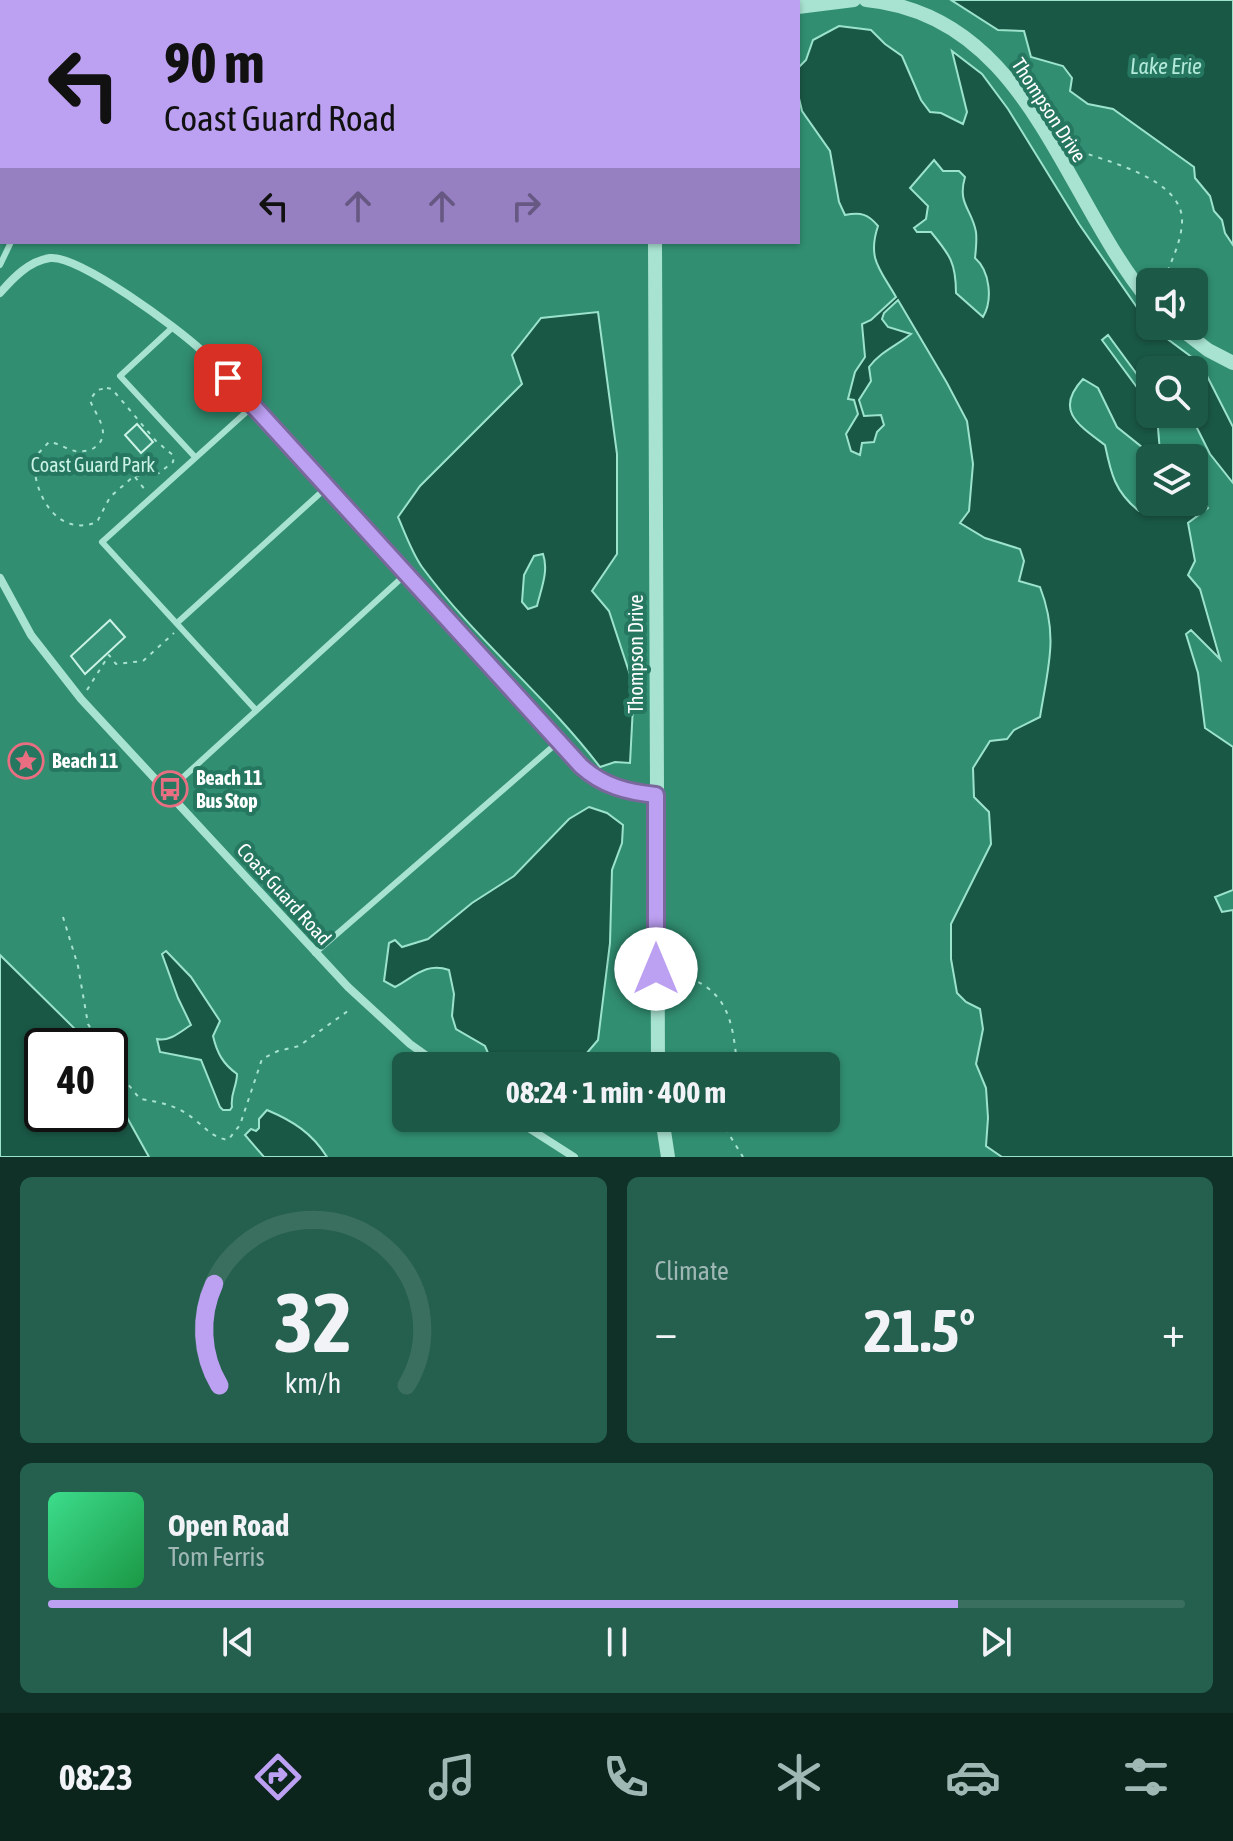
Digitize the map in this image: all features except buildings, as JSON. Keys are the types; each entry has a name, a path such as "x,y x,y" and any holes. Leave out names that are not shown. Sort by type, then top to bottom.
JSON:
{"street":[{"path":"800,7 854,0"},
{"name":"Thompson Drive","path":"866,0 899,5 934,18 968,38 1004,72 1033,114 1116,256 1136,283"},
{"name":"Thompson Drive","path":"655,244 658,1052"},
{"path":"0,293 15,276 35,263 51,258 64,259 78,264 173,327 202,351 558,742 595,778 610,786 656,795"},
{"path":"1195,340 1233,363"},
{"name":"Coast Guard Road","path":"0,578 31,635 81,699 315,953 421,1052"},
{"path":"535,1132 574,1157"},
{"path":"664,1132 668,1157"}],"lane":[{"path":"0,265 10,244"},
{"path":"173,327 120,376 195,457"},
{"path":"253,406 102,542 255,709"},
{"path":"179,625 327,487"},
{"path":"168,791 406,574"},
{"path":"315,953 558,742"}],"path":[{"path":"1070,148 1154,180 1171,192 1179,202 1182,226 1168,268"},
{"path":"107,388 112,389 156,441 174,456 173,462 159,473 134,476 110,497 97,522 80,526 67,524 50,512 34,473 34,458 49,442 74,451 96,447 103,429 90,400 97,390 107,388"},
{"path":"134,476 149,494"},
{"path":"81,699 109,655 116,664 143,661 179,625"},
{"path":"63,917 78,966 90,1028"},
{"path":"656,969 691,977 713,991 729,1014 736,1052"},
{"path":"128,1084 140,1099 167,1103 195,1119 213,1137 228,1140 240,1125 262,1059 299,1046 362,1000"},
{"path":"728,1132 743,1157"}],"green space":[{"name":"Coast Guard Park","path":"800,0 951,0 970,13 1024,31 1031,57 1063,66 1088,104 1113,109 1194,167 1195,178 1211,196 1214,211 1222,220 1225,233 1233,245 1233,1157 149,1157 128,1121 128,1028 74,1028 0,955 0,244 800,244"}],"water":[{"name":"Lake Erie","path":"951,0 1233,0 1233,245 1225,233 1222,220 1214,211 1210,196 1195,178 1194,167 1113,109 1088,104 1070,91 1072,78 1063,66 1031,57 1024,31 998,30"},
{"path":"839,26 871,30 902,56 921,100 930,112 941,113 963,124 967,112 952,51 982,74 1008,109 1079,224 1136,306 1136,340 1169,340 1190,356 1136,356 1136,373 1108,335 1102,340 1136,386 1136,428 1158,428 1159,444 1138,444 1117,427 1098,388 1083,379 1070,400 1070,408 1079,424 1105,445 1115,482 1136,508 1136,516 1197,516 1188,523 1195,561 1188,575 1200,589 1220,659 1191,630 1186,634 1198,673 1205,728 1233,747 1233,890 1215,897 1222,912 1233,910 1233,1157 1002,1157 986,1146 986,1088 976,1064 983,1029 980,1009 957,993 951,959 951,924 991,844 989,812 974,797 973,768 990,741 1007,739 1014,730 1040,717 1049,667 1049,621 1040,587 1019,581 1024,561 1020,549 985,538 960,523 969,511 973,464 967,421 898,300 882,319 888,327 911,334 869,367 871,381 859,400 864,416 881,415 884,425 877,432 874,442 862,443 860,455 851,451 846,434 858,414 854,400 848,399 855,372 865,357 862,324 871,320 896,297 875,256 878,226 864,215 845,215 839,202 830,151 802,111 800,66 806,60 813,40","holes":["934,160 943,171 959,171 965,177 964,200 976,232 975,258 987,278 988,302 983,317 956,293 953,267 938,240 931,232 917,232 914,228 926,219 928,206 910,188"]},
{"path":"598,312 617,454 617,554 592,591 609,611 634,687 630,763 615,762 600,767 443,593 418,561 398,517 420,486 522,384 512,355 541,318","holes":["543,554 544,580 537,606 528,609 522,602 524,575 534,556"]},
{"path":"1208,378 1233,427 1233,483 1210,454 1208,444 1205,444 1197,428 1208,428"},
{"path":"589,807 607,813 623,825 622,843 612,870 610,943 598,1040 588,1052 488,1052 485,1046 456,1029 452,1016 454,994 449,970 427,969 395,987 384,981 389,943 395,940 402,947 428,939 472,903 514,876 569,819"},
{"path":"166,951 191,977 220,1021 213,1036 224,1062 237,1074 230,1110 220,1107 201,1060 160,1052 157,1039 171,1037 191,1025 162,954"},
{"path":"0,955 74,1028 24,1028 24,1132 128,1132 128,1119 149,1157 0,1157"},
{"path":"267,1110 301,1129 327,1157 264,1157 245,1135 251,1129 256,1131 259,1128 259,1119"}],"place":[{"name":"Beach 11","path":"26,761"},
{"name":"Beach 11 Bus Stop","path":"170,789"}],"route":[{"path":"228,378 581,766 610,786 656,795 656,969"}]}
